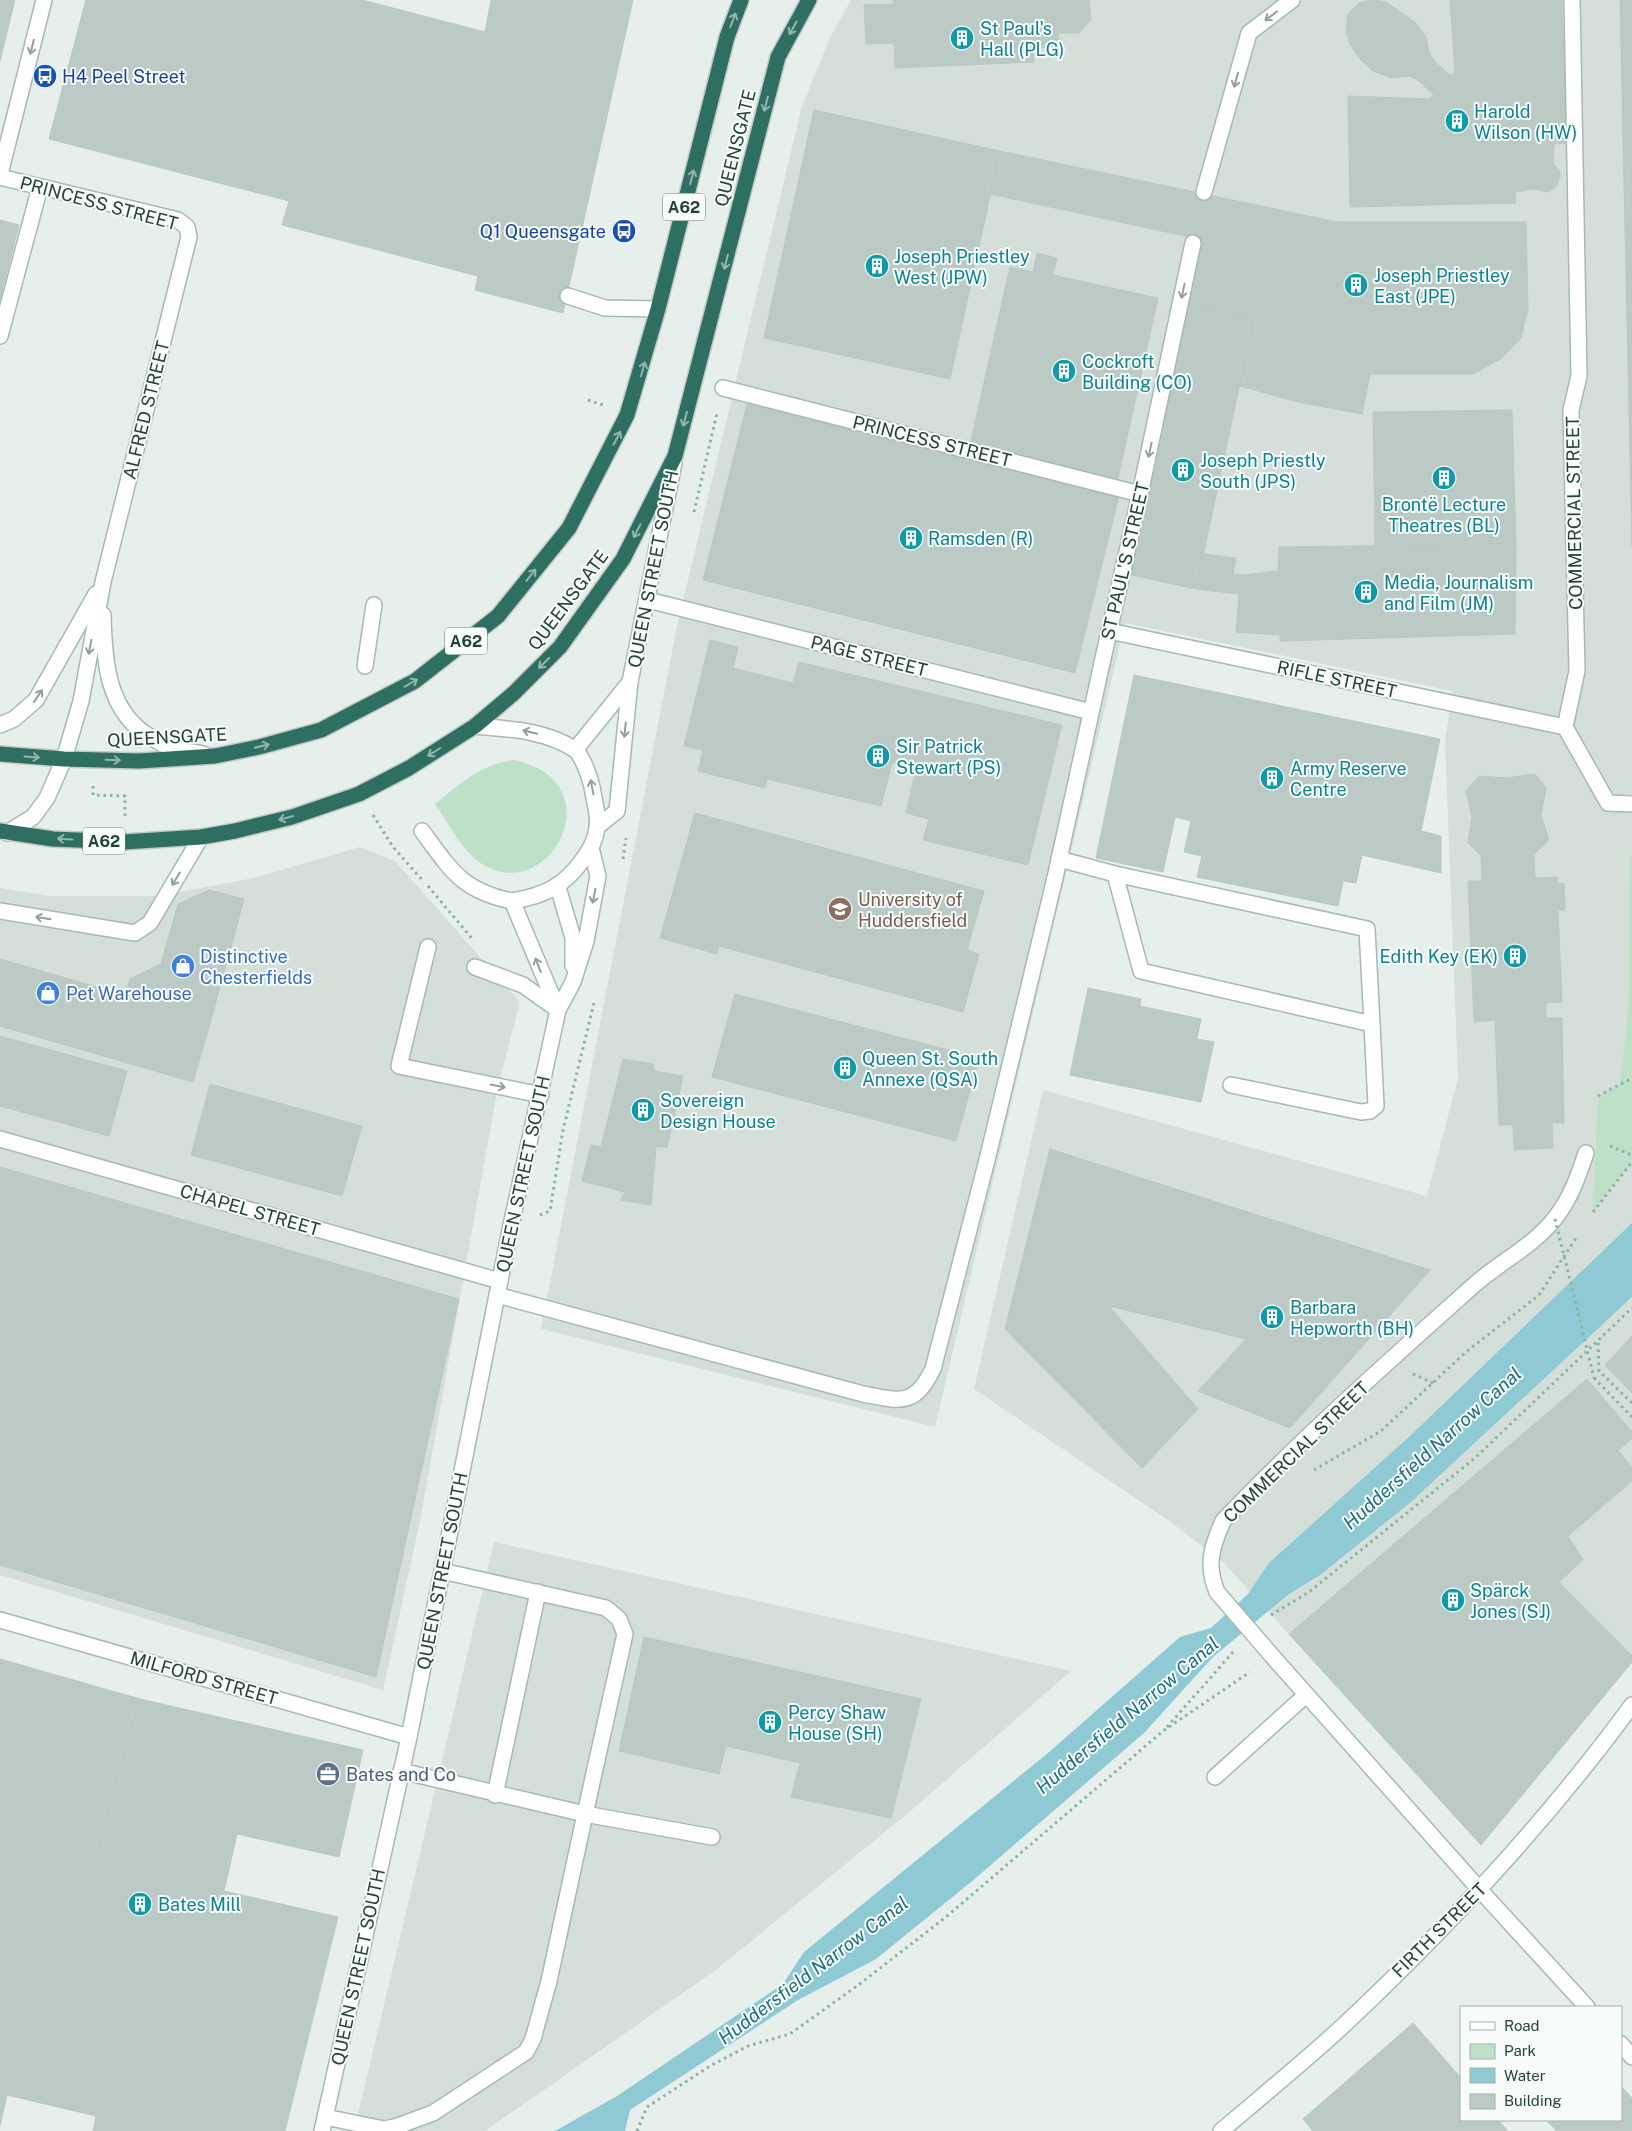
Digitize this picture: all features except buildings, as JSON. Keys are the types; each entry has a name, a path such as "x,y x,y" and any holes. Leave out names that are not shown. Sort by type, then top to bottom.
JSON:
{"highway":[{"name":"QUEENSGATE","path":"0,754 64,759 139,761 214,756 259,748 322,730 415,681 498,616 569,528 613,446 636,391 727,37 741,0"},
{"name":"QUEENSGATE","path":"3,832 54,839 124,842 201,837 292,817 359,794 408,768 475,726 514,693 560,647 623,559 676,456 778,57 809,0"}],"street":[{"path":"0,176 44,0"},
{"path":"1204,192 1249,33 1292,0"},
{"name":"COMMERCIAL STREET","path":"1565,727 1577,672 1570,410 1579,376 1572,0"},
{"name":"PRINCESS STREET","path":"0,176 178,220 187,226 189,238"},
{"path":"0,336 40,187"},
{"name":"ALFRED STREET","path":"3,832 33,817 47,798 64,759 80,701 103,582 189,238"},
{"name":"ST PAUL'S STREET","path":"1055,878 1140,494 1193,243"},
{"path":"568,296 605,308 658,309"},
{"name":"PRINCESS STREET","path":"723,388 1140,494"},
{"name":"QUEEN STREET SOUTH","path":"597,827 617,811 630,682 676,456"},
{"name":"ALFRED STREET","path":"0,724 14,719 36,700 103,582"},
{"name":"ALFRED STREET","path":"103,582 104,647 111,687 121,709 139,730 171,748 214,756"},
{"name":"PAGE STREET","path":"648,600 1091,712"},
{"path":"365,666 374,605"},
{"name":"RIFLE STREET","path":"1109,631 1565,727"},
{"name":"QUEEN STREET SOUTH","path":"512,901 536,897 558,887 575,872 591,848 597,827 592,781 575,750 630,682"},
{"path":"475,726 520,730 544,736 575,750"},
{"path":"1565,727 1608,803 1632,804"},
{"path":"422,831 446,864 465,884 487,896 512,901 558,1010"},
{"path":"0,911 136,934 150,923 201,837"},
{"name":"QUEEN STREET SOUTH","path":"324,2124 401,1771 498,1288 558,1010 573,982 586,941 598,876 591,848"},
{"path":"1059,859 1115,874 1367,929 1376,1106 1370,1111 1361,1112 1231,1085"},
{"path":"1115,874 1141,970 1372,1024"},
{"name":"CHAPEL STREET","path":"0,1139 498,1288 863,1394 888,1398 908,1398 923,1389 933,1369 985,1169 1055,878"},
{"name":"QUEEN STREET SOUTH","path":"558,887 573,938 573,982"},
{"path":"428,947 399,1066 541,1094"},
{"path":"475,967 523,984 558,1010"},
{"name":"COMMERCIAL STREET","path":"1586,1153 1573,1192 1555,1219 1528,1244 1476,1284 1343,1405 1223,1521 1214,1542 1210,1575 1217,1592 1272,1658 1586,2006"},
{"path":"324,2124 384,2129 395,2127 433,2113 526,2052 534,2039 549,1981 624,1634 620,1619 606,1608 442,1570"},
{"path":"495,1795 538,1592"},
{"name":"MILFORD STREET","path":"0,1620 408,1737"},
{"path":"1216,1777 1306,1695"},
{"name":"FIRTH STREET","path":"1221,2131 1343,2025 1480,1890 1609,1736 1632,1705"},
{"path":"401,1771 495,1795 585,1814 712,1837"},
{"path":"1622,2045 1632,2057"}],"path":[{"path":"692,519 723,388"},
{"path":"588,400 598,403"},
{"path":"359,794 393,846 476,942"},
{"path":"1598,1096 1632,1078"},
{"path":"1588,1221 1632,1162"},
{"path":"1555,1219 1594,1378 1632,1417"},
{"path":"1308,1473 1380,1431 1466,1352 1540,1294 1577,1237"},
{"path":"1266,1621 1323,1580 1475,1458 1598,1343 1632,1308"},
{"path":"1598,1343 1599,1371 1632,1403"},
{"path":"1164,1731 1216,1670 1237,1649"},
{"path":"637,2131 647,2107 710,2066 748,2046 790,2034 861,1983 946,1917 1164,1731 1253,1670"}],"shaded area":[{"name":"University of Huddersfield","path":"851,0 1632,0 1632,1662 1481,1845 1224,1563 1168,1520 974,1389 1043,1090 1427,1196 1458,1078 1445,740 1453,691 1125,623 935,1427 541,1329 677,626 802,106 830,38"},
{"path":"360,847 395,861 520,1002 498,1086 420,1521 383,1690 0,1575 0,888 51,896 158,896 254,878"},
{"path":"494,1542 1071,1671 907,1814 717,1969 485,2131 354,2131"}],"green space":[{"path":"513,760 544,772 561,791 567,813 562,836 549,855 530,869 507,873 482,864 468,852 435,804 471,776 490,766"},
{"path":"1632,856 1632,1162 1593,1212 1598,1096 1620,1084 1629,1006 1630,857"}],"water":[{"name":"Huddersfield Narrow Canal","path":"1632,1223 1632,1297 1411,1502 1320,1575 1289,1594 1213,1657 1144,1733 971,1882 876,1959 798,2000 630,2110 625,2131 555,2131 617,2096 783,1984 804,1952 1048,1753 1180,1637 1211,1628 1248,1594 1269,1563 1411,1435"}],"place":[{"name":"St Paul's Hall (PLG)","path":"962,38"},
{"name":"H4 Peel Street","path":"45,76"},
{"name":"Harold Wilson (HW)","path":"1457,121"},
{"name":"Q1 Queensgate","path":"624,231"},
{"name":"Joseph Priestley West (JPW)","path":"877,266"},
{"name":"Joseph Priestley East (JPE)","path":"1356,285"},
{"name":"Cockroft Building (CO)","path":"1064,371"},
{"name":"Joseph Priestly South (JPS)","path":"1183,470"},
{"name":"Brontë Lecture Theatres (BL)","path":"1444,478"},
{"name":"Ramsden (R)","path":"911,538"},
{"name":"Media, Journalism and Film (JM)","path":"1366,592"},
{"name":"Sir Patrick Stewart (PS)","path":"878,756"},
{"name":"Army Reserve Centre","path":"1272,778"},
{"name":"University of Huddersfield","path":"840,909"},
{"name":"Edith Key (EK)","path":"1515,956"},
{"name":"Distinctive Chesterfields","path":"183,966"},
{"name":"Pet Warehouse","path":"48,993"},
{"name":"Queen St. South Annexe (QSA)","path":"845,1068"},
{"name":"Sovereign Design House","path":"643,1110"},
{"name":"Barbara Hepworth (BH)","path":"1272,1317"},
{"name":"Spärck Jones (SJ)","path":"1453,1600"},
{"name":"Percy Shaw House (SH)","path":"770,1722"},
{"name":"Bates and Co","path":"328,1774"},
{"name":"Bates Mill","path":"140,1904"}]}
